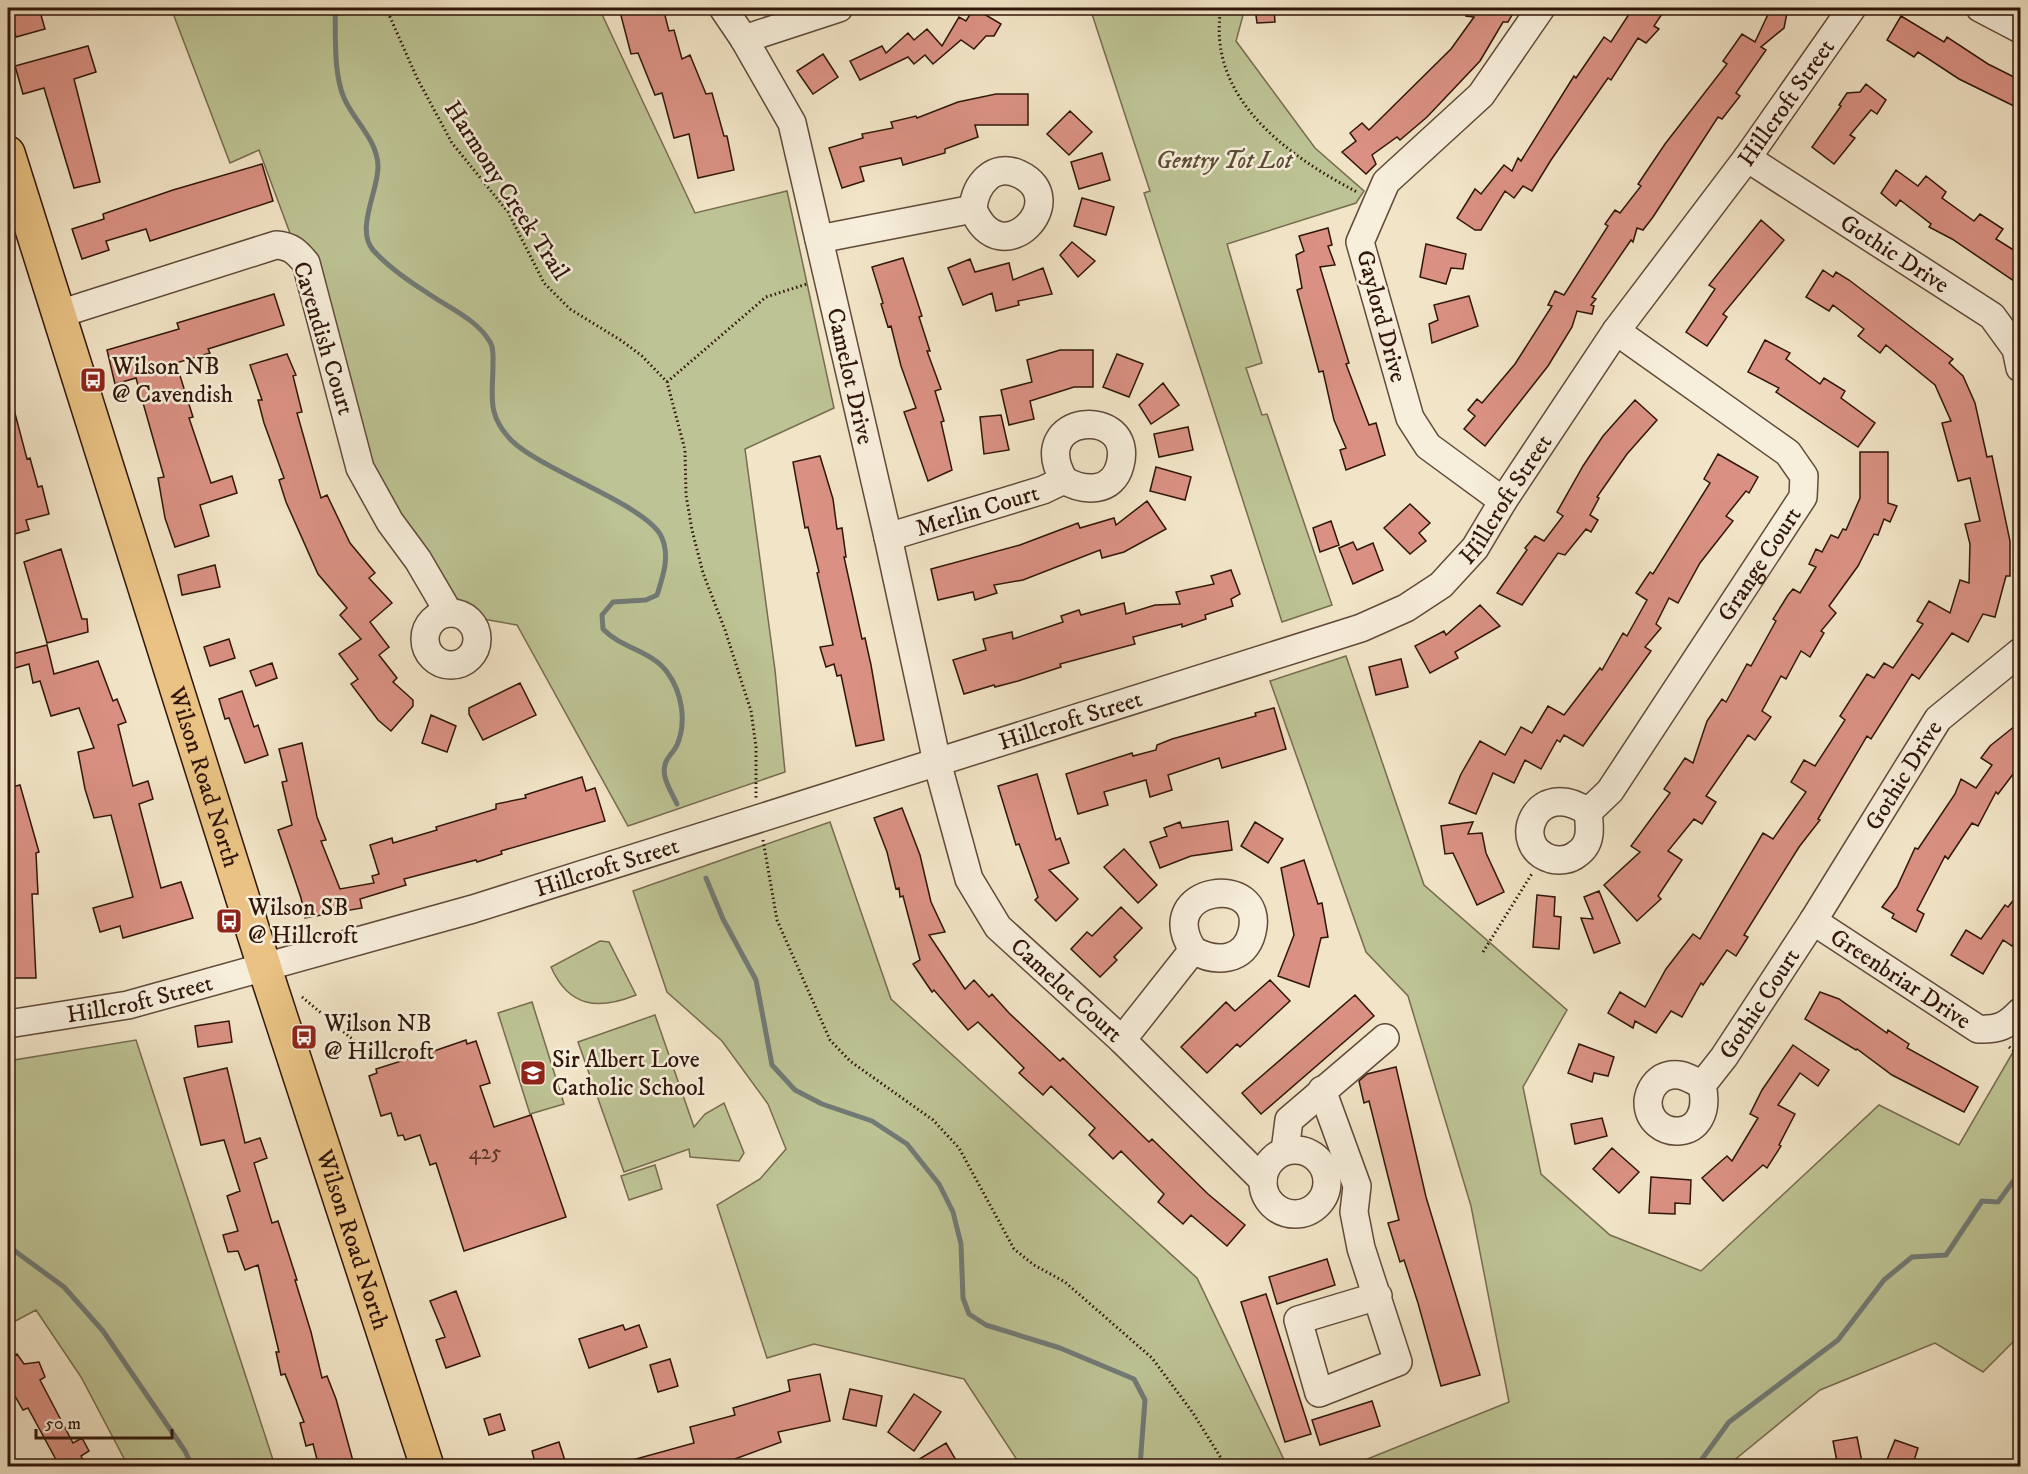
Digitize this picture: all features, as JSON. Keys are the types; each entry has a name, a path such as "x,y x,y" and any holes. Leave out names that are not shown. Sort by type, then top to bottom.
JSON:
{"main road":[{"name":"Wilson Road North","path":"10,167 59,314 265,969 427,1467"}],"street":[{"name":"Camelot Drive","path":"723,8 744,39 792,123 888,537 936,762"},
{"path":"744,39 839,8"},
{"name":"Gaylord Drive","path":"1503,501 1428,446 1410,418 1360,242 1386,182 1481,95 1541,8"},
{"name":"Hillcroft Street","path":"8,1024 128,1005 265,969 473,909 1361,628 1406,608 1441,585 1475,548 1503,501 1616,331 1747,158 1852,8"},
{"path":"1980,8 2020,29"},
{"name":"Gothic Drive","path":"1747,158 1992,316 2016,349 2020,368"},
{"path":"819,239 973,208"},
{"name":"Cavendish Court","path":"59,314 276,245 286,246 297,252 306,263 360,468 390,522 418,560 449,613"},
{"name":"Grange Court","path":"1588,812 1610,791 1803,498 1804,476 1788,453 1616,331"},
{"name":"Merlin Court","path":"888,537 1043,490 1064,480"},
{"name":"Gothic Drive","path":"1813,921 1938,719 2020,652"},
{"name":"Camelot Court","path":"936,762 969,879 998,927 1122,1040 1263,1180"},
{"path":"1554,801 1563,801 1588,812 1590,833 1581,851 1563,860 1543,855 1536,848 1530,829 1538,810 1554,801"},
{"name":"Greenbriar Drive","path":"1813,921 1978,1029 1994,1030 2008,1024 2020,1012"},
{"name":"Gothic Court","path":"1702,1085 1724,1057 1813,921"},
{"path":"1122,1040 1193,950"},
{"path":"1285,1151 1289,1120 1385,1038"},
{"path":"1322,1090 1357,1186 1354,1212 1361,1248 1378,1296"},
{"path":"1303,1150 1318,1159 1327,1174 1326,1192 1321,1202 1301,1214 1289,1214 1270,1202 1263,1180 1266,1168 1274,1157 1285,1151 1303,1150"},
{"path":"1326,1192 1354,1212"}],"path":[{"name":"Harmony Creek Trail","path":"386,8 417,78 452,143 508,212 544,283 570,309 622,340 642,356 667,382"},
{"path":"1221,8 1218,34 1221,57 1236,93 1246,108 1260,124 1318,172 1377,203"},
{"path":"756,795 756,747 751,711 725,630 703,573 686,495 685,450 667,382 766,297 829,278"},
{"path":"764,843 777,920 830,1040 850,1061 933,1120 959,1148 1014,1249 1034,1265 1065,1282 1152,1358 1193,1413 1226,1467"},
{"path":"1483,952 1543,855"},
{"path":"298,994 363,1048"}],"green space":[{"path":"171,8 599,8 695,213 787,191 834,408 745,449 775,670 785,772 628,826 517,625 449,613 360,468 297,252 259,150 230,163"},
{"name":"Gentry Tot Lot","path":"1090,8 1245,8 1236,41 1315,148 1364,191 1356,203 1227,244 1262,363 1246,368 1262,415 1267,414 1332,605 1282,622 1144,193 1150,191"},
{"path":"1346,656 1424,885 1567,1010 1523,1087 1541,1174 1610,1235 1701,1271 1879,1105 1959,1145 2020,1040 2020,1335 1983,1372 1935,1343 1820,1390 1727,1466 1350,1466 1509,1402 1471,1206 1408,996 1366,952 1270,681"},
{"path":"830,822 891,999 1197,1278 1287,1466 1021,1466 964,1379 814,1344 767,1358 717,1205 760,1179 786,1149 768,1104 722,1041 667,992 633,891"},
{"path":"600,941 609,942 636,995 610,1003 586,1002 576,998 558,981 551,967"},
{"path":"532,1002 564,1104 530,1114 498,1013"},
{"path":"655,1015 694,1127 705,1114 724,1103 744,1153 739,1161 690,1157 689,1149 624,1172 578,1042"},
{"path":"136,1040 275,1466 128,1466 81,1377 36,1310 8,1325 8,1061"},
{"path":"655,1165 662,1189 629,1200 621,1176"}],"building":[{"path":"8,8 39,8 45,29 16,37"},
{"path":"619,8 663,8 669,31 674,30 682,59 690,55 706,94 712,93 724,136 727,136 734,170 698,178 689,134 674,138 662,93 655,95 638,53 631,54"},
{"path":"974,8 1001,24 994,36 986,36 974,49 961,40 933,64 925,55 914,64 908,57 860,80 850,61 882,46 886,53 908,33 914,40 927,29 942,46 959,17 966,21"},
{"path":"1255,8 1274,8 1275,22 1257,23"},
{"path":"1467,8 1516,8 1508,22 1503,22 1480,61 1427,117 1400,140 1397,137 1372,155 1376,164 1366,174 1342,152 1356,141 1350,133 1362,123 1369,130 1451,49 1474,17 1466,16"},
{"path":"1633,8 1653,8 1662,14 1654,26 1659,29 1646,43 1638,38 1611,80 1608,78 1551,160 1532,191 1523,186 1514,198 1505,191 1481,230 1475,230 1457,218 1475,189 1481,194 1504,165 1512,171 1518,158 1521,161 1574,76 1576,78 1604,37 1611,42"},
{"path":"1771,8 1788,8 1784,28 1761,47 1766,50 1736,93 1740,96 1722,119 1718,117 1643,230 1637,228 1633,242 1631,240 1592,297 1596,299 1591,305 1594,306 1592,314 1577,311 1572,327 1548,366 1485,446 1464,429 1475,416 1468,410 1477,399 1482,403 1515,364 1552,306 1548,305 1555,291 1564,295 1608,226 1605,224 1615,210 1620,213 1641,186 1638,184 1665,144 1727,64 1723,61 1742,34 1755,42"},
{"path":"1901,16 1944,42 1947,37 1988,64 2020,80 2020,109 1959,79 1918,52 1914,57 1887,40"},
{"path":"88,46 96,72 74,79 100,182 74,188 44,88 23,94 15,66"},
{"path":"823,54 838,77 813,94 797,71"},
{"path":"1866,84 1886,100 1877,114 1871,110 1850,135 1855,138 1834,164 1812,147 1841,106 1839,105 1847,93 1860,92"},
{"path":"996,94 1028,94 1028,125 975,125 978,137 945,149 945,153 903,165 901,158 860,167 864,181 842,188 829,148 863,138 862,134 893,128 891,122 916,116 917,118 958,102"},
{"path":"1070,111 1092,132 1069,155 1047,134"},
{"path":"1102,153 1110,180 1079,189 1071,162"},
{"path":"262,164 273,201 150,241 146,229 106,241 109,250 82,259 72,229 104,219 103,214 173,190"},
{"path":"1896,170 1918,186 1926,176 1946,192 1942,198 1974,221 1980,214 2003,229 1996,239 2020,254 2020,285 1952,239 1929,227 1931,224 1900,200 1896,206 1881,193"},
{"path":"1082,198 1114,207 1106,235 1074,226"},
{"path":"1761,220 1784,240 1723,314 1727,317 1707,346 1686,332 1715,289 1709,285"},
{"path":"1328,228 1332,245 1328,246 1335,265 1320,267 1349,363 1346,364 1369,425 1376,423 1385,455 1346,470 1340,450 1346,448 1334,420 1323,371 1319,372 1297,290 1302,288 1296,255 1304,251 1299,236"},
{"path":"1072,242 1095,261 1078,277 1060,255"},
{"path":"1426,244 1466,254 1463,269 1451,268 1446,284 1420,277"},
{"path":"903,258 922,316 919,317 930,351 927,351 941,389 935,391 944,421 941,422 952,470 928,481 904,412 916,408 901,366 891,326 888,327 872,267"},
{"path":"970,259 975,272 1009,263 1013,280 1043,268 1052,294 1018,301 1019,305 996,311 992,293 963,305 948,268"},
{"path":"1823,270 1833,277 1836,272 1849,280 1953,359 1949,363 1963,376 1975,403 1987,457 1992,456 2010,541 2010,576 2006,576 1995,617 1983,614 1968,642 1952,633 1919,679 1912,674 1871,739 1867,736 1818,819 1820,820 1799,847 1744,935 1748,937 1736,956 1727,950 1703,985 1701,983 1682,1017 1671,1011 1656,1033 1635,1021 1633,1028 1608,1013 1620,992 1645,1007 1666,969 1693,934 1700,939 1763,833 1773,839 1806,792 1791,782 1804,760 1815,766 1845,720 1840,716 1867,674 1874,678 1884,663 1893,668 1923,624 1917,621 1929,601 1950,613 1960,580 1969,583 1970,544 1965,524 1980,521 1970,478 1958,481 1942,423 1951,421 1935,385 1886,345 1880,353 1858,336 1864,329 1833,305 1829,311 1806,297"},
{"path":"274,294 284,325 208,349 210,353 176,363 193,417 189,418 211,483 232,476 237,493 200,505 209,536 175,547 165,518 158,478 164,477 136,378 115,384 107,350 179,329 177,323"},
{"path":"1469,296 1478,326 1432,343 1429,324 1438,320 1434,305"},
{"path":"1765,340 1790,353 1786,359 1820,384 1824,378 1845,391 1841,398 1875,423 1858,447 1776,392 1779,388 1748,372"},
{"path":"1060,350 1093,350 1093,387 1074,387 1030,401 1034,419 1009,425 1001,390 1032,382 1027,360"},
{"path":"287,354 296,375 293,376 302,412 297,413 321,498 327,495 350,543 375,573 369,578 392,603 370,622 389,647 379,655 397,678 393,682 413,700 413,706 391,731 378,720 351,684 358,679 339,654 361,639 340,615 347,608 318,574 286,502 279,480 284,478 264,423 258,400 262,400 250,365"},
{"path":"1117,354 1143,364 1129,397 1103,387"},
{"path":"1163,383 1179,405 1151,424 1139,405"},
{"path":"1635,400 1657,420 1627,454 1597,497 1599,498 1590,515 1598,520 1591,532 1586,529 1565,555 1558,553 1522,605 1497,593 1535,536 1544,541 1563,516 1557,512 1583,466 1603,436"},
{"path":"8,402 12,402 27,459 30,458 38,487 42,486 49,514 26,520 29,530 11,535 8,522"},
{"path":"1001,415 1009,450 984,454 980,417"},
{"path":"1188,427 1193,450 1159,457 1154,434"},
{"path":"1860,452 1888,452 1888,503 1897,506 1890,522 1884,519 1878,535 1874,534 1858,566 1829,606 1836,613 1821,631 1824,633 1810,657 1801,651 1786,679 1781,676 1762,711 1771,717 1755,740 1748,735 1706,796 1716,802 1702,824 1694,819 1668,851 1682,860 1658,896 1661,899 1637,921 1604,885 1640,852 1631,846 1670,793 1664,789 1685,758 1693,763 1707,721 1722,699 1726,702 1747,664 1751,666 1776,621 1773,619 1788,595 1793,589 1800,593 1816,567 1809,564 1816,549 1822,552 1831,535 1838,538 1843,529 1846,530 1860,498"},
{"path":"1718,454 1758,477 1749,493 1746,491 1726,516 1733,521 1700,563 1678,603 1669,598 1656,624 1661,628 1645,647 1651,651 1583,746 1564,735 1560,742 1557,740 1541,769 1525,760 1514,783 1493,773 1476,814 1449,803 1461,774 1480,741 1505,755 1521,727 1532,733 1548,706 1564,715 1600,668 1602,670 1623,633 1627,636 1647,600 1636,593 1650,572 1653,574 1710,483 1704,479"},
{"path":"820,456 833,499 837,529 842,528 846,557 844,557 862,639 865,638 871,665 884,740 856,746 841,675 837,676 834,664 826,667 820,647 833,645 817,573 819,572 808,527 805,528 793,462"},
{"path":"1156,467 1191,477 1185,500 1150,491"},
{"path":"1147,501 1166,529 1124,552 1102,558 1100,550 1023,580 994,585 997,593 975,600 973,592 938,600 931,569 1020,545 1078,523 1080,528 1114,518 1116,525"},
{"path":"1410,504 1430,523 1419,533 1426,541 1410,554 1384,528"},
{"path":"1331,521 1339,545 1320,552 1313,528"},
{"path":"1353,542 1357,550 1373,543 1383,570 1353,584 1339,548"},
{"path":"61,549 82,619 87,619 88,632 47,643 24,562"},
{"path":"215,565 220,587 182,595 178,575"},
{"path":"1231,570 1240,594 1231,599 1233,606 1205,615 1206,619 1182,627 1182,624 1133,637 1135,644 1060,664 1061,667 1018,681 964,694 953,660 986,650 983,639 1012,632 1013,639 1063,622 1061,616 1079,610 1081,615 1124,603 1126,614 1155,605 1180,604 1176,592 1214,584 1211,576"},
{"path":"1480,605 1500,626 1455,652 1458,658 1430,673 1415,646 1444,631 1446,635"},
{"path":"229,639 235,658 210,666 204,647"},
{"path":"47,645 54,674 98,661 113,701 117,699 126,722 118,725 133,786 148,781 153,799 139,804 161,888 181,882 193,918 123,938 120,926 100,932 93,908 133,897 111,815 94,818 85,789 78,752 94,748 79,708 51,716 40,681 33,683 29,664 8,670 8,655"},
{"path":"1401,659 1408,687 1376,695 1369,667"},
{"path":"272,663 277,678 256,686 250,671"},
{"path":"520,683 536,715 483,740 469,714 469,708"},
{"path":"242,691 254,727 258,725 268,755 245,763 229,718 225,719 219,699"},
{"path":"1274,708 1286,749 1222,768 1219,758 1168,775 1172,790 1150,797 1146,780 1104,792 1108,805 1078,814 1066,774 1132,753 1133,756 1156,750 1157,745 1172,739 1256,716 1255,713"},
{"path":"431,715 456,726 447,752 422,743"},
{"path":"2020,722 2020,765 1998,794 1996,792 1978,826 1972,823 1948,859 1945,856 1917,910 1924,914 1916,932 1892,918 1894,914 1882,907 1897,887 1915,848 1918,849 1955,794 1961,779 1976,788 1992,765 1981,758 1990,746"},
{"path":"302,743 317,817 326,840 321,841 340,889 374,883 372,876 379,874 370,845 392,838 393,843 437,830 436,827 496,809 496,804 526,798 525,795 582,777 586,791 595,788 605,821 501,851 502,854 477,862 476,860 404,879 406,885 360,899 362,908 305,918 301,898 278,830 292,825 282,782 287,781 279,749"},
{"path":"1037,774 1056,840 1060,838 1069,863 1049,870 1078,899 1056,921 1035,900 1038,897 1019,844 1016,845 998,786"},
{"path":"20,785 39,852 36,853 38,894 32,894 36,978 8,978 8,788"},
{"path":"902,808 920,855 931,902 945,932 929,935 965,989 974,980 989,997 992,994 1060,1061 1063,1058 1149,1142 1152,1139 1208,1194 1245,1225 1227,1246 1191,1215 1183,1224 1158,1202 1164,1194 1121,1151 1113,1159 1089,1135 1095,1128 1051,1086 1043,1095 1019,1073 1024,1068 978,1022 968,1030 934,990 932,992 913,964 920,960 903,896 900,897 899,888 896,889 887,852 874,818"},
{"path":"1228,821 1232,850 1191,856 1160,868 1150,842 1167,836 1164,828 1180,822 1182,828"},
{"path":"1255,822 1283,839 1268,863 1241,846"},
{"path":"1473,822 1468,834 1482,833 1486,853 1504,892 1477,905 1453,853 1445,854 1441,826"},
{"path":"1124,849 1157,885 1138,903 1104,867"},
{"path":"1304,860 1318,904 1322,903 1328,937 1321,938 1309,987 1278,976 1294,935 1281,868"},
{"path":"1599,891 1620,943 1594,953 1581,918 1593,919 1584,897"},
{"path":"2020,892 2020,934 2012,946 2003,940 1983,974 1951,955 1966,930 1981,939 2005,905 2008,907"},
{"path":"1537,895 1555,897 1554,916 1561,917 1559,949 1533,947"},
{"path":"1121,907 1142,928 1114,957 1117,960 1100,977 1071,949 1087,932 1092,936"},
{"path":"1270,980 1290,1001 1240,1047 1237,1044 1207,1073 1181,1047 1226,1002 1235,1011"},
{"path":"1820,992 1839,999 1887,1033 1888,1030 1909,1044 1907,1048 1978,1087 1964,1112 1892,1075 1857,1049 1805,1019"},
{"path":"1355,995 1374,1016 1261,1114 1242,1093"},
{"path":"229,1021 232,1042 198,1047 195,1026"},
{"path":"466,1040 467,1044 476,1041 490,1083 480,1086 494,1127 531,1115 566,1217 464,1251 436,1163 430,1165 420,1135 405,1140 403,1135 398,1136 391,1113 381,1116 369,1076 377,1073 376,1069 414,1057 413,1053 426,1049 428,1053"},
{"path":"1579,1044 1614,1057 1608,1076 1594,1073 1592,1082 1568,1073"},
{"path":"1793,1045 1829,1070 1818,1086 1800,1073 1778,1105 1795,1114 1779,1145 1781,1146 1767,1168 1763,1165 1723,1201 1702,1178 1727,1156 1732,1161 1758,1118 1750,1114 1762,1090"},
{"path":"1396,1067 1426,1197 1480,1375 1441,1386 1418,1303 1404,1260 1400,1262 1388,1223 1399,1220 1369,1101 1364,1103 1359,1081 1367,1074"},
{"path":"227,1068 245,1143 260,1138 267,1158 254,1163 272,1223 278,1221 297,1280 295,1280 322,1378 327,1376 336,1399 353,1461 345,1464 346,1467 319,1467 313,1444 306,1446 300,1423 304,1422 285,1374 281,1375 276,1352 279,1352 258,1265 245,1270 238,1251 228,1252 223,1235 238,1231 227,1196 240,1191 224,1140 201,1145 184,1078"},
{"path":"1602,1118 1607,1136 1575,1144 1571,1124"},
{"path":"1612,1148 1639,1172 1619,1193 1593,1169"},
{"path":"1651,1177 1691,1180 1690,1204 1675,1203 1675,1214 1649,1213"},
{"path":"1327,1259 1335,1285 1277,1304 1269,1277"},
{"path":"456,1291 480,1356 446,1368 436,1340 445,1337 430,1301"},
{"path":"1266,1294 1311,1434 1285,1442 1241,1302"},
{"path":"623,1325 625,1330 639,1325 647,1347 589,1368 579,1339"},
{"path":"17,1354 24,1364 39,1362 45,1377 40,1380 73,1443 82,1438 89,1451 81,1456 87,1467 60,1467 28,1408 23,1410 8,1384 8,1359"},
{"path":"670,1359 678,1386 658,1392 650,1365"},
{"path":"820,1374 830,1421 778,1432 781,1442 735,1459 736,1463 720,1467 626,1467 625,1462 694,1443 690,1427 735,1415 733,1408 790,1391 788,1380"},
{"path":"850,1389 882,1396 876,1426 843,1419"},
{"path":"914,1394 941,1412 914,1451 888,1432"},
{"path":"1372,1401 1380,1426 1320,1445 1312,1420"},
{"path":"500,1414 505,1430 489,1435 484,1419"},
{"path":"1857,1437 1863,1467 1838,1467 1833,1441"},
{"path":"1895,1440 1918,1448 1912,1467 1884,1467"},
{"path":"559,1442 567,1467 536,1467 532,1451"},
{"path":"946,1443 960,1467 906,1467"}],"waterway":[{"path":"335,8 336,53 340,88 377,156 377,175 366,231 373,250 398,273 470,320 484,334 493,350 494,413 503,431 511,440 546,464 638,514 653,526 662,538 666,559 657,595 646,600 613,602 602,615 603,629 618,641 645,654 661,665 676,689 681,707 682,727 677,745 666,762 664,775 677,804"},
{"path":"706,878 723,919 756,980 772,1065 795,1090 822,1104 872,1121 907,1144 939,1184 953,1212 961,1244 963,1298 969,1314 986,1325 1060,1348 1134,1379 1145,1400 1140,1466"},
{"path":"1697,1466 1729,1422 1838,1340 1884,1280 1912,1257 1946,1255 1982,1201 1998,1202 2020,1172"},
{"path":"8,1246 64,1287 103,1331 185,1451 192,1466"}],"place":[{"name":"Wilson NB @ Cavendish","path":"93,380"},
{"name":"Wilson SB @ Hillcroft","path":"229,921"},
{"name":"Wilson NB @ Hillcroft","path":"304,1037"},
{"name":"Sir Albert Love Catholic School","path":"533,1073"}]}
